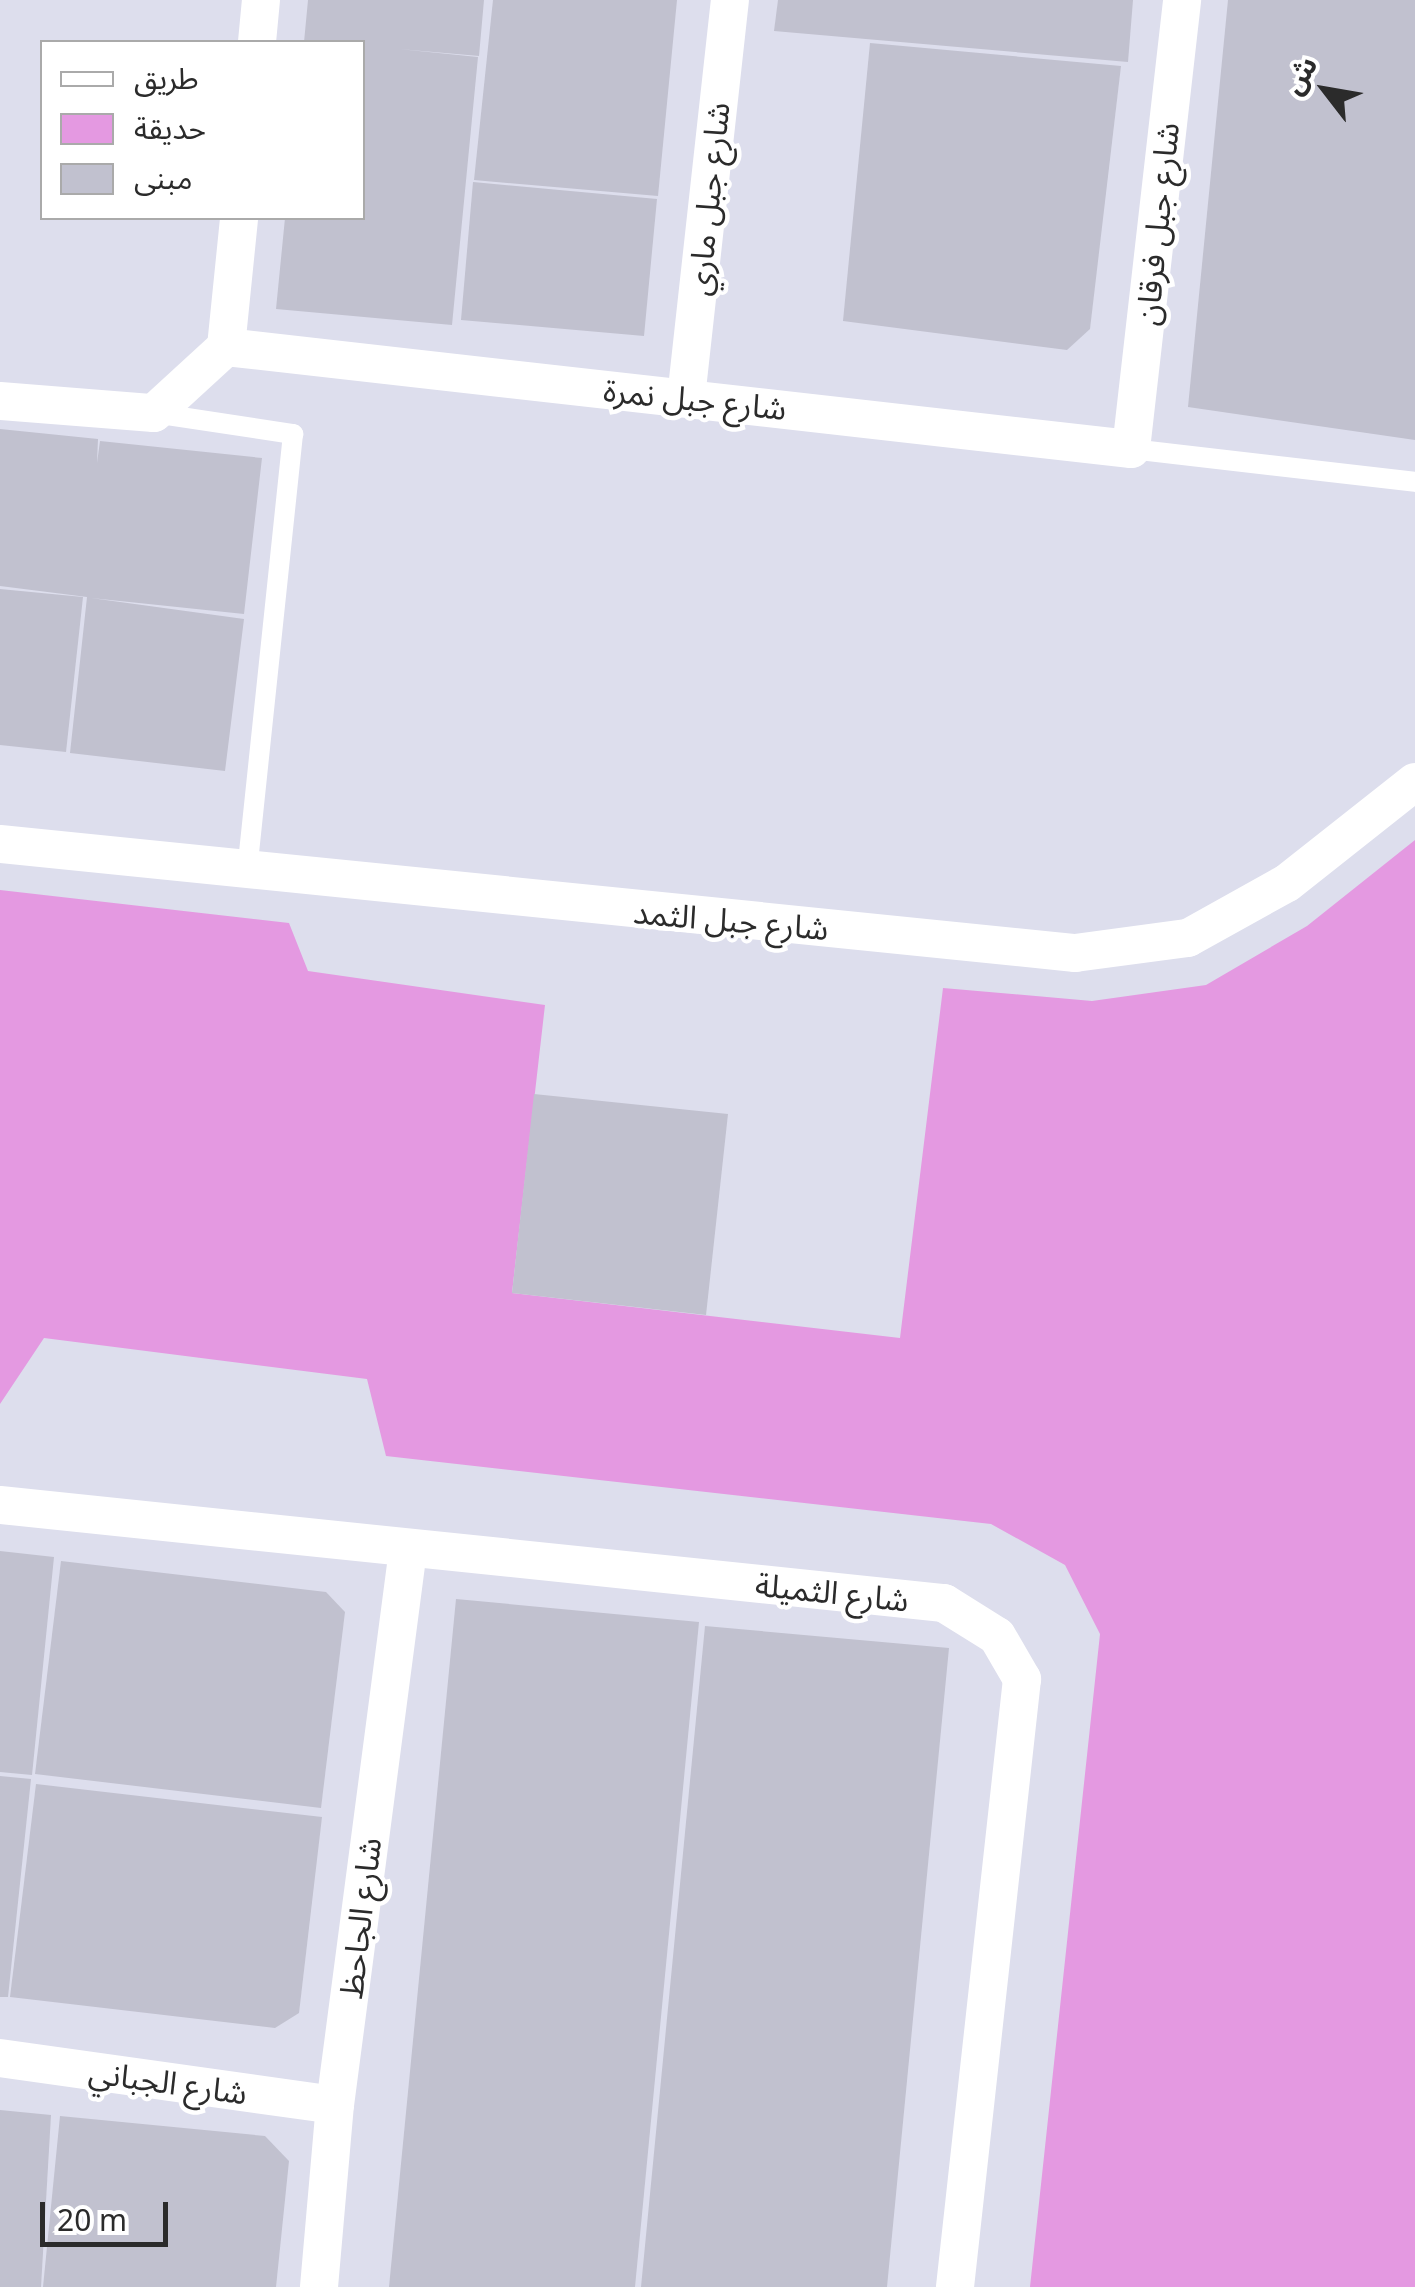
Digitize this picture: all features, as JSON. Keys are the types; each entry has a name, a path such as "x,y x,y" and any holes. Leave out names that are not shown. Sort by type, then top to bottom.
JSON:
{"street":[{"path":"257,40 261,0"},
{"name":"شارع جبل ماري","path":"686,398 730,0"},
{"name":"شارع جبل فرقان","path":"1132,448 1182,0"},
{"path":"0,401 154,413 226,346 239,220"},
{"name":"شارع جبل نمرة","path":"226,346 1132,448"},
{"name":"شارع جبل الثمد","path":"0,844 247,873 1075,952 1188,938 1287,883 1415,782"},
{"name":"شارع الثميلة","path":"0,1505 408,1550 944,1602 997,1636 1022,1679 955,2287"},
{"name":"شارع الجاحظ","path":"319,2287 335,2106 408,1550"},
{"name":"شارع الجباني","path":"0,2058 335,2106"}],"lane":[{"path":"154,413 293,434 247,873"},
{"name":"شارع جبل نمرة","path":"1132,448 1415,482"}],"green space":[{"path":"1415,840 1415,2287 1030,2287 1100,1634 1065,1565 991,1524 386,1456 367,1379 44,1338 0,1404 0,890 289,923 308,971 545,1005 512,1293 900,1338 943,988 1092,1001 1206,985 1307,926"}],"building":[{"path":"308,0 484,0 479,56 399,49 478,57 452,325 276,309 285,220 365,220 365,40 304,40"},
{"path":"493,0 677,0 658,196 474,180"},
{"path":"778,0 1133,0 1128,62 774,31"},
{"path":"1228,0 1415,0 1415,440 1188,407"},
{"path":"870,43 1121,66 1090,329 1067,350 843,321"},
{"path":"473,182 657,199 644,336 461,320"},
{"path":"0,429 98,439 97,463 100,441 262,458 244,614 91,598 244,619 225,771 70,753 87,597 0,586"},
{"path":"0,589 83,597 66,752 0,745"},
{"path":"534,1094 728,1114 706,1315 512,1293"},
{"path":"0,1551 54,1557 32,1775 0,1772"},
{"path":"61,1561 326,1592 345,1612 321,1808 35,1774"},
{"path":"456,1599 699,1622 635,2287 389,2287"},
{"path":"705,1626 949,1648 887,2287 641,2287"},
{"path":"0,1776 31,1779 8,1997 0,1997"},
{"path":"36,1784 322,1817 299,2013 275,2028 10,1997"},
{"path":"0,2110 51,2115 41,2287 0,2287"},
{"path":"60,2116 265,2136 289,2161 276,2287 43,2287"}]}
